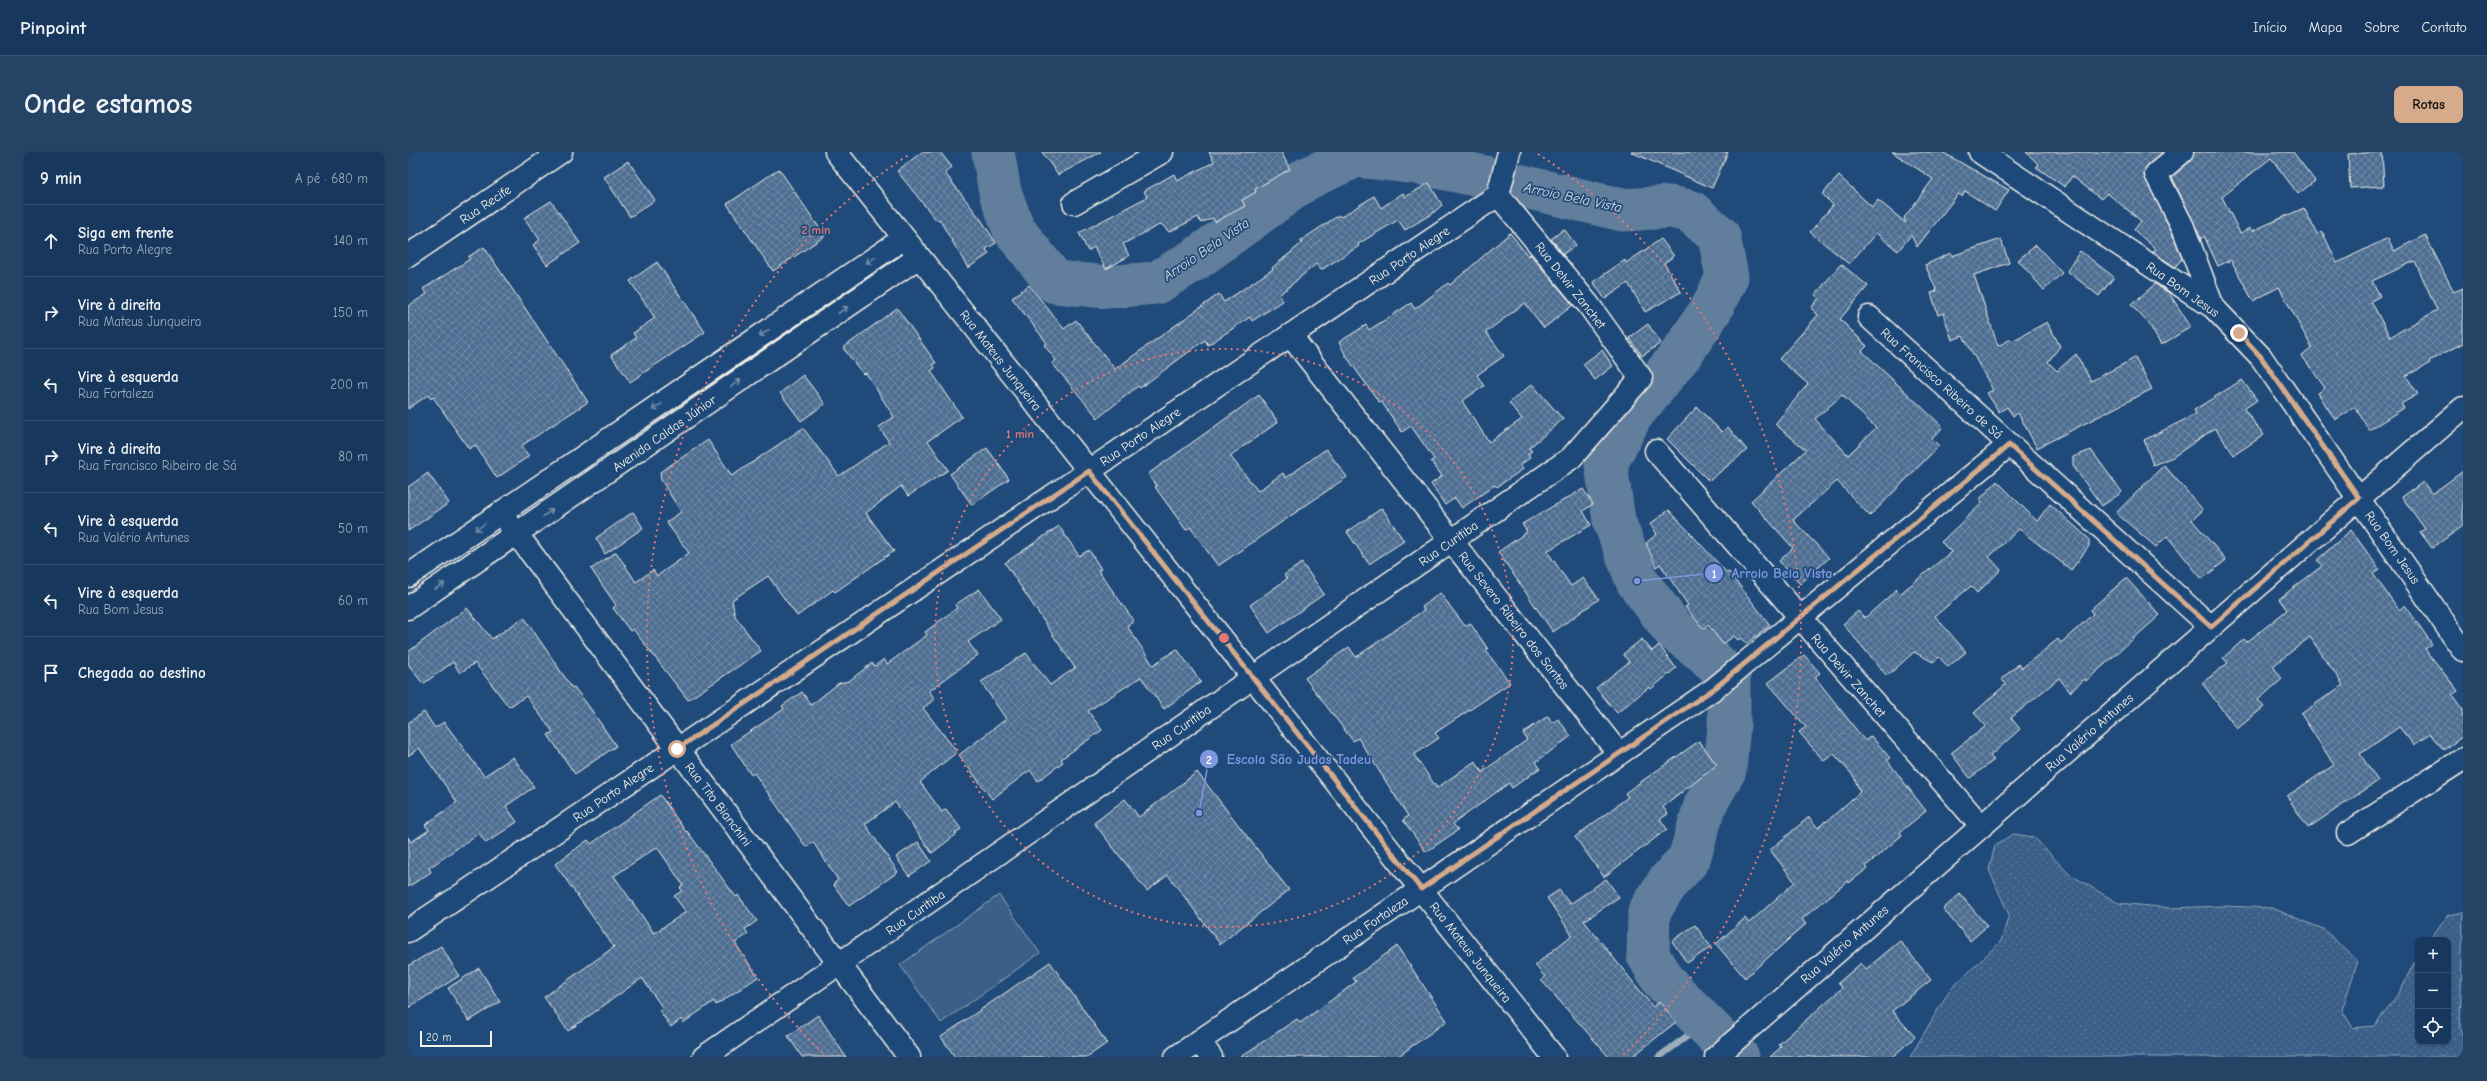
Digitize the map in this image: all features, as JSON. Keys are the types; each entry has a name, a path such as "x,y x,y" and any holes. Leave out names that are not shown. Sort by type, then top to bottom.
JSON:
{"street":[{"name":"Rua Recife","path":"408,256 561,152"},
{"name":"Rua Mateus Junqueira","path":"836,152 1554,1057"},
{"path":"1074,203 1162,152"},
{"path":"1498,195 1509,152"},
{"name":"Rua Bom Jesus","path":"1980,152 2213,307 2261,357 2463,650"},
{"path":"2182,152 2156,174 2186,233 2213,307"},
{"name":"Rua Porto Alegre","path":"408,931 1498,195"},
{"name":"Rua Delvir Zanchet","path":"1498,195 1579,294 1641,378"},
{"name":"Avenida Caldas Júnior","path":"408,576 904,238"},
{"name":"Avenida Caldas Júnior","path":"408,608 919,257"},
{"name":"Rua Francisco Ribeiro de Sá","path":"1869,317 2211,627"},
{"name":"Rua Severo Ribeiro dos Santos","path":"1290,335 1619,754"},
{"name":"Rua Curitiba","path":"704,1057 1571,458 1641,378"},
{"name":"Rua Valério Antunes","path":"1716,1057 1742,1032 2463,408"},
{"name":"Rua Fortaleza","path":"1176,1057 1205,1049 1421,889 1715,688 1740,669 2009,445"},
{"name":"Rua Delvir Zanchet","path":"1656,451 1980,826"},
{"name":"Rua Tito Bianchini","path":"501,513 908,1057"},
{"path":"2348,833 2463,759"}],"shaded area":[{"path":"2013,834 2034,837 2069,874 2118,903 2171,908 2223,906 2272,908 2323,929 2358,961 2342,1010 2353,1028 2374,1026 2399,993 2415,961 2415,1045 2451,1045 2451,937 2431,937 2448,915 2463,912 2460,1029 2463,1038 2463,1057 1910,1057 1949,991 2001,941 2009,915 1989,870 1995,845"},
{"path":"999,895 1040,953 941,1023 900,965"}],"building":[{"path":"922,152 940,152 952,167 945,173 982,221 996,243 986,249 989,254 968,268 939,219 937,221 897,171"},
{"path":"1042,152 1101,152 1058,175"},
{"path":"1209,152 1281,152 1290,169 1255,189 1256,192 1242,200 1245,206 1215,222 1213,218 1201,223 1198,217 1169,232 1161,224 1123,244 1129,256 1106,269 1094,247 1088,251 1079,233 1147,197 1144,191 1174,174 1177,181 1214,162"},
{"path":"1631,152 1728,152 1712,188"},
{"path":"1892,152 1942,152 2009,190 1995,211 1965,191 1962,196 1958,194 1917,247 1911,235 1898,251 1876,233 1849,264 1810,232 1833,205 1822,194 1839,176 1872,207 1878,200 1906,223 1904,218 1933,179"},
{"path":"2026,152 2163,152 2148,165 2144,175 2172,232 2182,259 2175,267 2153,252 2156,249 2134,230 2141,221 2107,193 2101,199 2072,176 2065,187 2036,167 2039,165"},
{"path":"2194,152 2293,152 2315,181 2298,194 2271,158 2222,197 2240,233 2251,228 2252,231 2304,208 2317,234 2322,231 2337,263 2388,238 2394,251 2425,235 2454,292 2463,288 2463,343 2429,361 2430,363 2406,376 2418,394 2401,404 2404,408 2369,430 2355,407 2335,420 2318,393 2325,388 2302,356 2312,348 2279,287 2253,301 2231,260 2218,266 2204,236 2201,239 2172,177 2190,161","holes":["2415,261 2437,310 2390,337 2371,301 2380,296 2372,281"]},
{"path":"2382,152 2384,186 2350,188 2348,154"},
{"path":"628,161 655,200 630,217 604,177"},
{"path":"779,169 825,236 773,271 727,204"},
{"path":"1429,183 1442,205 1433,213 1405,230 1398,220 1358,244 1359,246 1321,270 1316,264 1279,295 1283,301 1252,321 1250,317 1208,345 1205,340 1140,388 1138,386 1098,418 1052,363 1056,360 1044,345 1047,343 1012,298 1029,285 1064,329 1076,320 1115,369 1219,294 1224,302 1273,269 1272,268 1302,243 1300,241 1339,215 1341,217 1374,196 1381,208 1403,193 1405,197"},
{"path":"551,201 580,243 547,265 533,245 540,240 524,218"},
{"path":"1564,229 1576,245 1563,254 1551,239"},
{"path":"1510,233 1528,256 1530,254 1573,305 1544,328 1525,303 1486,332 1504,356 1477,375 1484,386 1462,401 1489,442 1522,419 1509,403 1532,384 1563,419 1529,448 1532,451 1528,454 1530,458 1520,465 1523,469 1497,487 1495,485 1462,508 1455,498 1445,505 1431,484 1442,476 1431,461 1434,459 1411,426 1402,432 1381,401 1379,402 1346,356 1339,342 1366,325 1369,330 1411,303 1415,309 1448,283 1450,285"},
{"path":"1661,239 1674,256 1664,263 1681,292 1645,312 1628,283 1605,299 1593,282 1625,260 1626,263"},
{"path":"2001,239 2009,263 1974,275 1998,346 2011,339 2012,341 2047,322 2060,346 2048,362 2057,371 2076,354 2091,381 2135,358 2152,389 2037,448 2018,413 2013,416 2007,407 1999,412 1987,393 1993,390 1963,336 1952,340 1943,313 1938,315 1931,293 1937,291 1925,265 1951,253 1952,256"},
{"path":"2036,245 2062,273 2044,290 2018,260"},
{"path":"484,247 588,402 521,446 529,456 497,478 475,445 469,449 433,397 431,399 428,395 408,409 408,306 427,294 423,289 470,259 468,257"},
{"path":"2080,251 2114,277 2099,296 2067,271"},
{"path":"657,262 705,332 630,382 611,355 636,338 633,333 655,318 630,281"},
{"path":"1841,264 1868,286 1840,319 1867,346 1862,351 1943,427 1932,439 1939,446 1870,516 1837,481 1793,520 1829,558 1800,584 1779,561 1793,548 1751,501 1806,450 1775,424 1808,384 1779,359 1818,315 1811,308 1819,298 1815,295","holes":["1842,395 1876,428 1848,455 1815,419"]},
{"path":"2155,284 2169,293 2191,327 2161,345 2149,324 2131,305"},
{"path":"897,308 936,363 933,364 935,368 931,371 962,417 928,441 948,470 908,496 901,486 866,513 894,551 835,592 833,590 797,616 768,576 732,600 735,616 761,651 688,700 633,629 630,631 613,608 616,605 591,569 616,552 636,582 653,570 657,576 689,553 666,522 681,512 661,480 660,472 708,440 732,476 803,428 839,476 889,442 879,427 894,417 866,373 863,374 843,348"},
{"path":"1648,324 1661,343 1642,356 1629,338"},
{"path":"1602,350 1613,366 1595,380 1583,364"},
{"path":"803,375 825,404 801,421 780,393"},
{"path":"2242,380 2257,400 2244,409 2264,435 2234,455 2215,428 2173,457 2153,465 2144,440 2196,414 2194,410"},
{"path":"1259,395 1278,422 1230,456 1258,491 1283,473 1286,478 1326,449 1347,477 1218,566 1190,527 1186,530 1155,487 1157,486 1148,474"},
{"path":"1697,407 1722,432 1728,427 1747,450 1709,481 1667,439"},
{"path":"987,448 1009,479 972,505 950,474"},
{"path":"2091,450 2122,492 2102,506 2073,466 2073,457"},
{"path":"2164,465 2203,510 2192,520 2226,560 2202,579 2167,536 2156,547 2116,513"},
{"path":"2463,471 2463,526 2432,548 2420,532 2425,529 2402,497 2423,482 2432,494"},
{"path":"428,473 449,503 408,531 408,487"},
{"path":"1997,481 2037,521 2050,504 2089,539 2089,546 2071,570 2019,529 1989,557 2001,570 1977,593 1971,586 1935,616 1966,652 1948,667 1939,657 1933,662 1914,652 1887,676 1843,624 1858,611 1865,618 1897,589 1901,593 1951,552 1941,542 1982,503 1979,500"},
{"path":"1583,489 1593,504 1583,511 1591,525 1547,551 1571,586 1583,578 1599,599 1553,632 1498,552 1527,532 1522,524"},
{"path":"1382,508 1404,541 1369,564 1347,532"},
{"path":"1669,510 1727,573 1729,572 1770,625 1746,644 1741,638 1738,640 1734,636 1723,644 1708,625 1704,629 1685,607 1688,605 1660,564 1656,567 1646,543 1657,534 1650,524"},
{"path":"633,512 643,528 605,554 596,538"},
{"path":"1059,526 1079,556 1089,550 1101,569 1098,570 1134,621 1127,626 1153,665 1177,649 1201,682 1164,709 1141,677 1088,711 1102,730 1061,759 1063,762 1038,781 1030,770 992,799 959,755 1006,719 981,682 1026,653 1050,685 1075,668 1005,563"},
{"path":"2351,530 2379,569 2373,574 2399,610 2405,605 2432,644 2425,649 2458,691 2452,695 2463,710 2463,736 2444,750 2430,734 2414,745 2399,727 2360,754 2378,781 2308,828 2287,796 2334,765 2301,714 2343,685 2310,637 2273,666 2282,679 2258,700 2264,707 2237,729 2202,683 2228,663 2223,658 2244,639 2247,642 2287,610 2279,599 2322,566 2317,560"},
{"path":"1302,563 1324,594 1269,633 1250,605 1287,579 1284,575"},
{"path":"2126,578 2160,615 2086,681 2085,679 2070,692 2059,678 2011,718 2020,729 1990,756 1994,760 1970,778 1951,753 1986,726 1974,713 2006,684 2001,679 2019,664 2022,668 2058,639 2061,643 2093,614 2090,610"},
{"path":"979,589 1001,619 968,642 978,655 929,691 935,699 923,708 957,752 920,782 942,812 946,809 961,829 955,833 957,834 932,853 895,802 865,824 898,872 849,906 833,884 838,880 813,842 806,847 754,773 751,775 731,744 784,709 782,706 802,692 811,705 839,683 849,681 872,663 875,666 884,659 887,664 927,635 925,632 957,608 955,605"},
{"path":"1440,593 1465,626 1470,623 1488,649 1486,651 1510,683 1435,733 1439,738 1414,755 1437,788 1475,761 1482,772 1527,740 1523,733 1548,716 1552,723 1558,719 1571,736 1536,762 1540,768 1512,788 1509,783 1453,824 1458,830 1426,852 1403,820 1408,816 1358,738 1353,741 1305,678 1349,647 1356,657 1424,610 1422,607"},
{"path":"467,608 492,639 524,617 572,688 574,687 590,708 616,746 575,774 548,735 553,732 526,696 509,707 475,663 460,673 453,662 423,684 408,664 408,652"},
{"path":"1642,639 1652,651 1659,645 1676,668 1651,689 1649,687 1617,713 1596,688 1629,662 1623,654"},
{"path":"1804,655 1820,673 1815,677 1865,741 1871,736 1890,758 1887,760 1926,811 1900,832 1902,835 1866,866 1868,868 1849,883 1848,881 1802,919 1806,924 1745,978 1716,944 1745,918 1749,923 1795,882 1770,850 1809,817 1818,828 1860,792 1854,777 1834,754 1824,761 1799,732 1806,727 1768,683"},
{"path":"424,712 435,728 444,722 484,776 513,757 534,787 506,806 517,822 486,843 479,833 429,868 431,872 408,887 408,837 411,842 429,830 425,825 457,802 419,748 408,756 408,723"},
{"path":"1699,741 1717,765 1663,807 1668,814 1660,819 1667,829 1604,877 1575,837 1628,797 1625,793"},
{"path":"1197,772 1289,890 1220,944 1168,875 1147,891 1094,823 1125,799 1139,817"},
{"path":"660,795 686,832 687,831 736,897 738,895 757,921 745,929 748,934 735,943 758,977 716,1005 714,1001 683,1023 681,1019 671,1027 659,1010 662,1007 642,978 568,1031 544,997 614,947 555,864 588,840 591,844","holes":["657,847 683,885 680,887 682,891 674,896 686,912 654,933 614,876"]},
{"path":"918,842 931,861 909,876 896,857"},
{"path":"1606,879 1619,897 1584,921 1653,1007 1660,1002 1676,1022 1632,1057 1609,1057 1541,980 1545,977 1535,965 1572,935 1547,898 1559,890 1570,904"},
{"path":"1960,894 1987,926 1970,941 1943,909"},
{"path":"1695,925 1711,947 1687,963 1672,941"},
{"path":"1900,941 1931,980 1892,1011 1915,1037 1892,1057 1770,1057 1781,1047 1778,1045 1842,988 1838,983 1861,963 1866,969"},
{"path":"441,946 459,976 408,1008 408,966"},
{"path":"1397,946 1447,1021 1397,1057 1240,1057 1297,1019 1300,1023 1356,982 1353,978"},
{"path":"1050,962 1107,1043 1087,1057 955,1057 941,1037"},
{"path":"479,968 500,1002 469,1021 448,988"},
{"path":"818,1015 846,1057 802,1057 788,1036"}],"waterway":[{"name":"Arroio Bela Vista","path":"993,152 1000,192 1014,230 1055,282 1107,287 1156,283 1196,259 1306,179 1356,156 1417,163 1485,177"},
{"name":"Arroio Bela Vista","path":"1517,185 1623,210 1670,207 1690,211 1719,236 1727,277 1712,308 1682,353 1631,416 1606,464 1614,521 1637,581 1673,629 1705,653 1729,677 1729,725 1725,770 1705,805 1689,859 1668,882 1649,912 1648,955 1663,981 1738,1057"},
{"path":"1659,1057 1705,1023"}],"place":[{"name":"Arroio Bela Vista","path":"1637,581"},
{"name":"Escola São Judas Tadeu","path":"1199,813"}],"route":[{"path":"677,749 1089,471 1421,889 1715,688 1740,669 2009,445 2211,627 2359,498 2261,357 2239,333"}]}
